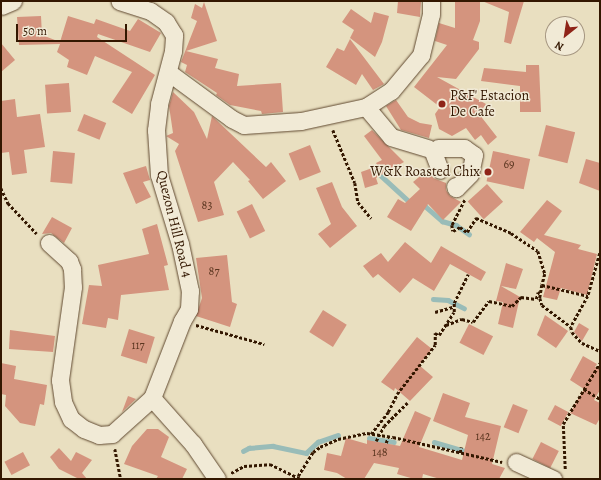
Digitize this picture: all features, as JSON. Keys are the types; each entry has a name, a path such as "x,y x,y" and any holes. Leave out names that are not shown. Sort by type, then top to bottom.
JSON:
{"street":[{"path":"1,6 13,1"},
{"name":"Quezon Hill Road 4","path":"112,434 152,398 182,321 189,309 190,291 180,244 159,176 156,130 159,104 173,51 174,35 166,22 150,10 120,1"},
{"path":"168,72 232,119 244,125 301,121 366,107 391,91 421,55 428,29 431,1"},
{"path":"366,107 391,137 433,150 464,148 474,155 470,174 456,188 455,186"},
{"path":"433,150 440,170"},
{"path":"48,243 69,261 72,270 73,287 60,380 63,402 70,419 84,429 99,435 112,434"},
{"path":"152,398 223,476"},
{"path":"508,462 559,475"}],"path":[{"path":"329,116 337,143 345,156 355,183 358,202 372,218"},
{"path":"1,188 8,203 19,218 48,243"},
{"path":"462,207 451,227 453,231 460,228 468,232 476,218 511,234 538,251 544,274 540,293 542,304 572,327"},
{"path":"600,253 588,296 572,327 572,332 582,343 600,351"},
{"path":"370,434 388,412 397,394 435,345 435,334 439,335 445,325 468,274"},
{"path":"542,285 588,296"},
{"path":"445,325 462,319 473,322 489,302 512,306 521,297 536,299 538,292 540,293"},
{"path":"435,312 453,307"},
{"path":"182,321 264,344"},
{"path":"559,475 563,424 600,362"},
{"path":"584,389 600,399"},
{"path":"376,441 377,435 407,403"},
{"path":"112,434 121,479"},
{"path":"298,476 313,452 320,447 338,439 370,434 508,462"},
{"path":"386,443 388,437"},
{"path":"460,453 461,447"},
{"path":"223,476 244,466 270,463 298,476 301,479"}],"building":[{"path":"398,1 421,1 420,17 397,13"},
{"path":"455,1 480,1 480,21 473,40 479,42 479,49 456,79 437,77 486,104 479,114 497,137 488,145 481,135 475,140 466,128 452,136 439,129 435,114 440,107 414,87 447,45 435,41 439,23 455,28"},
{"path":"482,1 524,1 511,44 504,42 509,12"},
{"path":"204,2 217,41 186,51 218,59 215,68 239,74 237,86 281,83 283,112 262,114 261,111 230,105 216,95 217,93 185,72 187,65 181,62 197,21 191,18 195,4 202,8"},
{"path":"351,9 371,23 374,12 389,16 382,42 375,57 350,38 354,30 342,22"},
{"path":"41,16 42,35 60,42 68,16 94,24 96,19 130,31 138,19 161,33 150,52 98,34 97,37 155,75 132,114 112,102 132,72 95,56 87,75 67,67 69,60 57,52 60,44 19,45 17,17"},
{"path":"350,39 384,84 373,90 362,74 356,85 326,67 337,48 344,51"},
{"path":"1,43 15,60 1,72"},
{"path":"526,65 539,65 541,112 520,112 520,86 481,81 484,68 526,72"},
{"path":"69,83 71,112 47,114 45,85"},
{"path":"173,92 194,112 207,139 212,116 266,167 271,162 286,181 263,199 248,181 250,180 233,162 214,182 224,215 198,222 175,151 179,144 166,136 173,133 169,106"},
{"path":"15,99 17,117 40,114 45,147 24,150 27,173 12,175 9,152 1,153 1,101"},
{"path":"396,100 408,117 420,123 432,125 429,138 401,130 386,106"},
{"path":"84,114 106,123 100,140 77,131"},
{"path":"546,125 575,132 567,163 538,156"},
{"path":"372,130 404,162 376,178 378,184 365,188 361,172 378,166 376,163 382,160 364,136"},
{"path":"310,145 321,172 300,181 289,154"},
{"path":"53,151 75,153 72,184 50,182"},
{"path":"493,151 530,159 524,189 487,181"},
{"path":"586,159 600,163 600,191 579,183"},
{"path":"146,166 150,180 143,182 151,197 136,204 123,173"},
{"path":"429,169 433,178 446,183 446,190 450,196 461,202 443,220 428,204 411,231 387,217 398,199 405,203 420,189 413,182"},
{"path":"332,182 342,207 357,226 330,248 318,234 331,224 316,188"},
{"path":"487,184 503,202 484,219 468,201"},
{"path":"547,200 562,211 544,235 581,245 578,249 597,254 587,295 561,288 557,300 543,297 555,252 537,238 534,242 520,232"},
{"path":"252,204 265,231 250,238 237,211"},
{"path":"52,217 72,228 64,243 51,233 42,234"},
{"path":"157,224 168,265 164,266 169,290 121,295 118,320 108,318 106,328 82,324 89,285 102,286 98,265 149,254 142,229"},
{"path":"405,242 431,263 441,246 486,272 481,281 450,264 434,291 413,278 400,293 378,274 373,278 363,266 381,253 388,262"},
{"path":"227,255 232,302 237,304 230,327 196,316 202,298 196,258"},
{"path":"506,263 523,269 516,289 501,286 520,297 513,328 498,324 503,302 496,301"},
{"path":"323,310 347,325 333,347 309,332"},
{"path":"545,315 568,331 556,348 537,335"},
{"path":"579,323 589,329 582,341 574,332"},
{"path":"469,324 493,336 484,355 459,343"},
{"path":"129,329 155,337 147,364 121,356"},
{"path":"10,330 55,336 53,352 9,349"},
{"path":"417,337 432,349 419,365 433,377 410,401 395,388 394,391 381,382"},
{"path":"583,356 597,364 595,367 600,370 600,390 594,400 600,403 600,418 596,425 570,413 584,389 570,380"},
{"path":"1,363 16,366 14,379 47,385 44,405 40,404 35,426 20,423 5,406 6,395 1,394"},
{"path":"443,393 470,403 465,417 501,426 492,464 505,468 499,479 440,479 423,474 422,479 414,479 397,474 399,468 374,463 364,479 347,479 337,473 324,470 327,453 341,456 346,438 367,444 367,440 400,446 415,411 431,418 419,447 462,460 468,435 433,421"},
{"path":"128,396 136,399 122,412"},
{"path":"513,404 528,410 518,433 504,427"},
{"path":"555,405 568,412 561,426 547,419"},
{"path":"147,429 158,429 169,437 161,457 187,469 182,479 156,479 158,476 124,464 132,446"},
{"path":"541,442 559,451 550,468 532,459"},
{"path":"59,448 71,461 76,452 92,460 82,473 87,479 79,479 59,469 50,457"},
{"path":"23,452 30,465 12,475 4,462"}],"waterway":[{"path":"377,172 411,203"},
{"path":"421,207 425,206 442,221 456,225 469,234"},
{"path":"433,299 448,300 464,308"},
{"path":"243,451 249,448 273,446 306,453 318,442 338,435"},
{"path":"369,438 394,442"},
{"path":"434,442 469,452"}],"place":[{"name":"P&F' Estacion De Cafe","path":"442,104"},
{"name":"W&K Roasted Chix","path":"488,172"}]}
